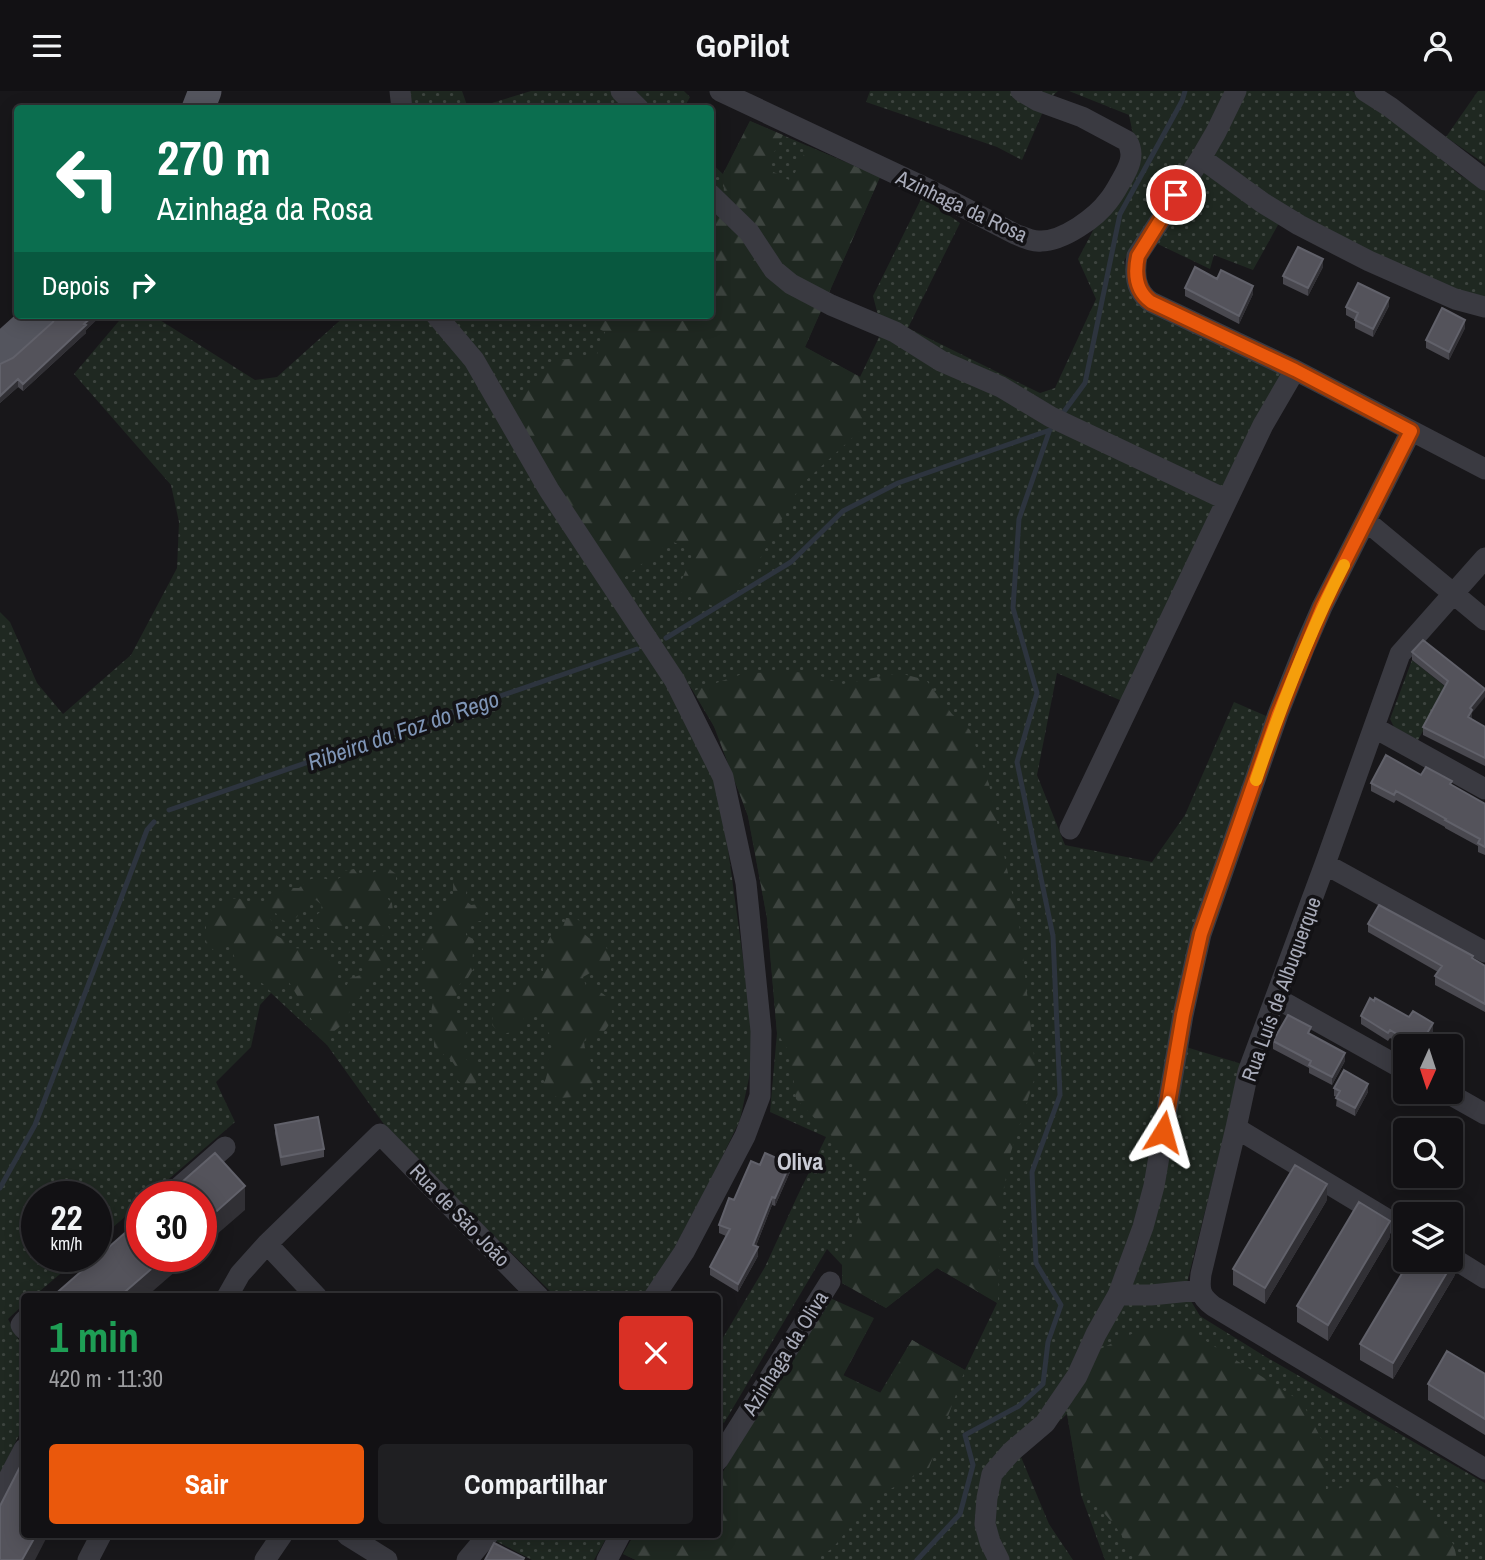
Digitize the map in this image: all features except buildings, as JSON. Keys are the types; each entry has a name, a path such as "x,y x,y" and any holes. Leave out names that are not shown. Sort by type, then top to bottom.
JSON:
{"main road":[{"path":"0,351 36,319"}],"street":[{"path":"621,91 635,105"},
{"name":"Azinhaga da Rosa","path":"720,91 1029,240 1041,241 1061,237 1076,229 1108,202 1128,168 1130,147 1127,141 1082,117 1038,101 1021,91"},
{"path":"1236,91 1202,158 1138,256 1135,267 1138,289 1151,302 1295,370 1485,469"},
{"path":"1365,91 1485,180"},
{"path":"1202,158 1263,203 1299,225 1369,261 1455,299 1485,307"},
{"path":"714,198 749,232 774,270 791,284 831,305 895,332 941,361 1001,387 1051,418 1227,500"},
{"path":"439,319 474,360 550,490 675,681 723,777 747,883 761,1031 760,1096 745,1136 684,1252 657,1293"},
{"path":"1070,829 1263,425 1295,370"},
{"path":"999,1560 985,1524 992,1474 1011,1452 1045,1423 1077,1376 1118,1295 1143,1227 1154,1187 1183,1015 1201,934 1291,681 1322,607 1411,431"},
{"path":"1366,521 1485,620"},
{"name":"Rua Luís de Albuquerque","path":"1200,1290 1201,1274 1248,1072 1400,654 1485,558"},
{"path":"1375,728 1485,789"},
{"path":"1325,864 1485,952"},
{"path":"1276,998 1393,1063"},
{"path":"1463,1102 1485,1114"},
{"path":"1236,1128 1393,1223"},
{"name":"Rua de São João","path":"267,1244 380,1134 535,1293"},
{"path":"186,1181 225,1147"},
{"path":"229,1293 240,1274 267,1244 313,1293"},
{"path":"1463,1264 1485,1278"},
{"name":"Azinhaga da Oliva","path":"721,1455 830,1282"},
{"path":"1118,1295 1200,1290 1213,1306 1485,1469"},
{"path":"0,1495 21,1455"},
{"path":"88,1560 99,1538"},
{"path":"265,1560 280,1538"},
{"path":"352,1538 387,1560"},
{"path":"467,1560 485,1538"},
{"path":"607,1560 618,1538"}],"green space":[{"path":"402,91 462,91 467,105 404,105"},
{"path":"531,91 684,91 690,97 686,105 485,105"},
{"path":"870,91 1058,91 1048,100 1022,160 997,147 866,102"},
{"path":"1069,91 1352,91 1391,116 1460,175 1485,190 1485,309 1284,214 1253,270 1214,255 1210,269 1139,235 1124,261 1131,294 1286,370 1122,701 1057,673 1037,775 1065,845 1152,862 1185,815 1234,702 1273,719 1211,893 1186,1047 1242,1064 1185,1291 1200,1316 1485,1483 1485,1560 1105,1560 1081,1495 1067,1414 1021,1457 1049,1524 1073,1560 636,1560 623,1554 632,1538 721,1538 721,1531 874,1318 843,1375 880,1393 912,1340 965,1370 997,1303 937,1268 886,1308 842,1283 842,1265 827,1249 724,1423 721,1420 721,1341 765,1267 826,1137 770,1112 777,1033 767,918 748,816 716,730 693,691 605,571 445,319 714,319 714,166 723,174 750,121 880,177 805,347 860,377 882,331 873,296 922,197 960,223 908,328 1040,393 1055,388 1096,299 1078,259 1136,149 1129,115"},
{"path":"1478,91 1485,91 1485,164 1446,137"},
{"path":"750,121 783,135 766,168 791,181 808,146 880,177 805,347 860,377 863,428 800,486 756,566 713,606 677,591 694,551 671,541 615,585 509,408 556,360 596,357 605,332 582,319 714,319 714,191 724,193 723,174"},
{"path":"121,319 158,319 255,380 277,377 342,319 430,319 466,360 662,677 720,791 754,1038 749,1078 740,1120 675,1247 647,1293 552,1293 391,1134 327,1045 271,993 260,1005 251,1047 216,1082 235,1122 167,1181 126,1181 126,1216 112,1228 112,1181 21,1181 21,1272 62,1272 38,1293 21,1293 21,1307 8,1319 21,1344 21,1431 0,1474 0,612 10,622 37,683 63,714 131,655 177,568 179,522 171,485 74,374"},
{"path":"1412,660 1447,688 1418,740 1394,727 1390,719"},
{"path":"809,672 843,684 899,673 926,680 952,714 970,730 989,784 1020,930 1036,1074 1009,1158 1000,1215 998,1303 937,1268 886,1308 842,1283 842,1265 872,1178 796,1099 790,1053 777,1033 767,918 748,816 713,724 693,691 745,673"},
{"path":"388,868 396,874 396,887 388,891 393,912 386,918 390,931 378,939 372,935 365,922 351,917 343,924 346,931 345,940 337,945 329,938 329,934 313,925 313,918 320,912 322,905 316,900 312,901 309,907 301,907 298,916 292,920 285,921 276,913 270,916 274,934 286,941 291,948 315,949 334,964 339,973 335,979 338,986 346,987 350,978 361,975 367,952 375,948 382,949 386,959 376,980 364,986 360,998 351,1004 348,1016 333,1032 327,1045 287,979 272,993 262,983 253,982 246,970 236,962 231,947 225,946 215,951 206,944 206,921 210,913 221,911 232,899 239,898 255,904 288,888 299,888 308,880 318,877 334,881 341,877 343,871 354,869 358,875 363,875"},
{"path":"460,879 468,888 466,901 471,905 480,904 486,912 481,921 466,926 466,935 473,939 474,968 468,978 461,981 455,1007 458,1020 467,1031 463,1051 466,1059 475,1066 478,1079 474,1086 458,1081 454,1064 434,1047 436,1026 431,1011 435,995 422,986 418,972 425,966 426,955 422,940 432,934 438,911 452,897 453,882"},
{"path":"566,918 576,918 583,924 583,933 589,938 599,935 607,939 610,970 604,976 592,972 583,977 586,986 607,997 612,1012 610,1023 604,1031 588,1036 584,1042 596,1075 592,1087 581,1090 573,1097 559,1098 547,1093 542,1086 547,1074 545,1062 552,1056 556,1046 538,1014 525,1014 522,1024 514,1032 501,1034 492,1025 493,1009 498,996 511,992 522,980 536,980 543,975 543,963 548,953 547,944 552,933 562,930"},
{"path":"828,1297 874,1318 843,1376 881,1393 912,1340 965,1370 929,1468 874,1498 832,1549 811,1560 636,1560 623,1554 632,1538 721,1538 721,1475"},
{"path":"1142,1329 1187,1329 1302,1402 1325,1446 1326,1492 1382,1477 1426,1507 1454,1545 1457,1560 1139,1560 1079,1483 1067,1413 1098,1350"},
{"path":"498,1538 606,1538 594,1560 532,1560 496,1541"}],"waterway":[{"name":"Ribeira da Foz do Rego","path":"1060,417 1085,383 1120,214 1185,91"},
{"name":"Ribeira da Foz do Rego","path":"666,638 791,562 843,511 898,483 1050,430"},
{"path":"917,1560 960,1514 973,1465 965,1435 1019,1406 1043,1384 1048,1342 1061,1305 1036,1263 1032,1172 1060,1095 1053,936 1017,762 1037,693 1013,608 1019,519 1049,432"},
{"name":"Ribeira da Foz do Rego","path":"169,810 637,649"},
{"name":"Ribeira da Foz do Rego","path":"0,1188 35,1125 147,830 154,822"}],"slow traffic":[{"path":"1256,780 1298,663 1344,565"}],"district":[{"name":"Oliva","path":"800,1161"}],"route":[{"path":"1163,1132 1183,1015 1201,934 1278,714 1322,607 1411,431 1295,370 1143,296 1138,289 1135,267 1138,256 1176,195"}]}
